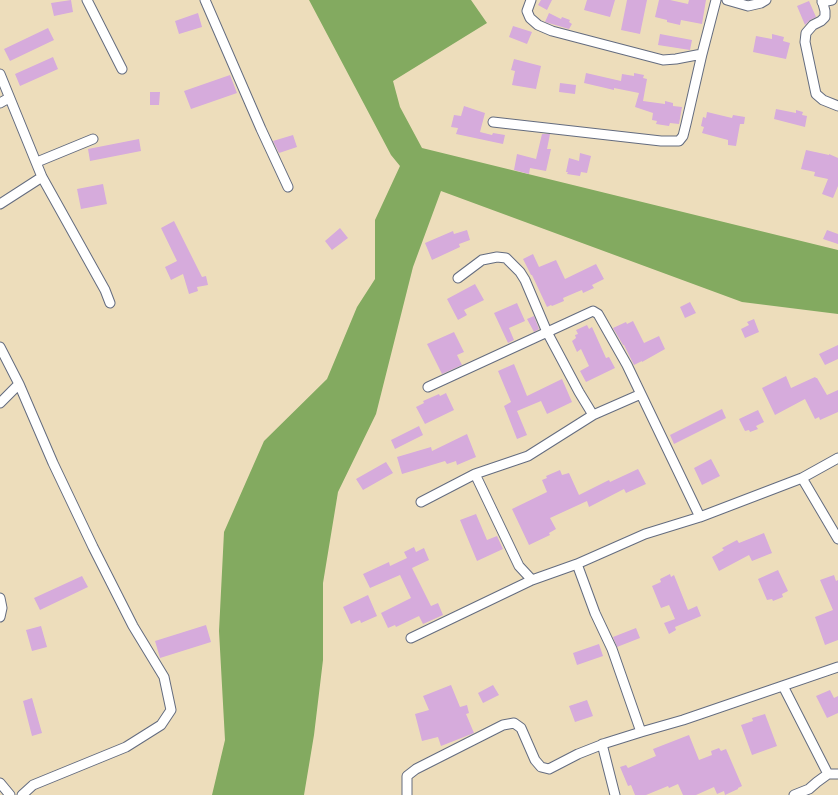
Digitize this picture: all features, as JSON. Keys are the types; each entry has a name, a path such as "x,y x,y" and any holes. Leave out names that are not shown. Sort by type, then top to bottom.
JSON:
{"street":[{"path":"87,0 122,70"},
{"path":"205,0 288,187"},
{"path":"531,0 527,11 530,18 538,25 552,32 664,60 702,54"},
{"path":"493,122 661,142 678,141 683,136 716,0"},
{"path":"727,0 748,6 761,3 766,0"},
{"path":"832,0 822,1 824,18 806,33 805,42 812,82 816,94 823,100 838,106"},
{"path":"0,74 42,177 110,303"},
{"path":"0,103 9,98"},
{"path":"37,162 93,139"},
{"path":"0,204 42,177"},
{"path":"458,278 482,260 497,257 506,258 520,272 547,332 593,415"},
{"path":"428,387 593,311 598,314 627,365 700,517"},
{"path":"0,347 19,384 53,463 93,547 133,626 164,677 171,710 160,725 126,747 33,785 22,795"},
{"path":"0,404 19,384"},
{"path":"421,502 475,474 528,456 593,415 641,394"},
{"path":"411,638 532,580 577,564 645,534 700,517 802,478 838,458"},
{"path":"475,474 519,566 532,580"},
{"path":"802,478 838,539"},
{"path":"577,564 595,613 612,649 641,732"},
{"path":"0,598 2,608 0,617"},
{"path":"407,795 407,776 416,769 503,726 514,723 521,728 535,760 541,767 549,768 602,744 683,720 838,667"},
{"path":"783,686 828,774"},
{"path":"602,744 615,795"},
{"path":"794,795 810,789 816,782 828,774 838,774"},
{"path":"0,783 10,795"}],"green space":[{"path":"309,0 471,0 487,23 393,81 400,107 422,148 838,250 838,314 742,302 441,191 413,267 376,414 338,492 323,583 323,660 314,735 304,795 212,795 225,740 219,631 224,532 264,441 327,379 357,307 375,279 375,220 400,166 391,155"}],"building":[{"path":"71,0 73,12 54,16 51,3"},
{"path":"541,0 552,0 547,10 538,5"},
{"path":"587,0 615,0 610,17 584,10"},
{"path":"627,0 647,0 640,34 621,30"},
{"path":"659,0 670,0 688,4 689,0 706,0 702,24 681,20 680,25 655,17"},
{"path":"809,1 816,17 805,25 797,6"},
{"path":"198,13 202,27 179,34 175,21"},
{"path":"549,13 561,19 562,17 570,20 569,22 572,24 569,29 545,22"},
{"path":"513,26 532,32 527,44 509,37"},
{"path":"48,28 54,40 10,61 4,49"},
{"path":"660,34 692,40 690,50 658,45"},
{"path":"772,34 784,37 783,41 790,43 786,59 753,52 756,36 772,39"},
{"path":"53,57 58,69 20,86 15,74"},
{"path":"514,59 541,66 536,89 512,85 515,71 511,70"},
{"path":"586,73 621,81 622,74 634,76 634,73 644,75 643,78 647,79 643,101 665,104 665,101 673,103 673,106 682,107 679,124 670,123 669,126 656,124 657,121 652,120 653,113 635,107 639,93 614,88 614,90 584,83"},
{"path":"230,75 237,93 191,109 184,91"},
{"path":"560,83 576,85 575,94 559,92"},
{"path":"150,92 160,92 159,105 150,105"},
{"path":"464,106 485,113 480,132 492,135 493,133 505,135 503,144 456,134 458,128 451,127 454,115 461,116"},
{"path":"776,109 796,113 796,110 803,112 802,115 807,116 805,127 774,119"},
{"path":"707,112 732,118 733,115 745,117 744,124 740,124 736,146 728,145 728,140 702,133 704,127 701,126 703,117 706,118"},
{"path":"542,134 550,134 547,149 551,149 546,171 530,168 529,174 514,170 517,154 536,159"},
{"path":"293,135 297,147 279,153 273,141"},
{"path":"139,139 141,151 90,161 88,149"},
{"path":"806,150 829,154 838,158 838,186 833,198 822,194 828,179 814,176 815,172 801,169"},
{"path":"580,153 591,156 587,173 581,172 580,176 567,174 568,172 566,172 569,158 579,161"},
{"path":"103,184 107,204 81,209 77,189"},
{"path":"174,221 202,277 206,276 208,285 197,287 198,291 189,294 183,274 171,280 165,267 177,261 161,228"},
{"path":"340,228 348,238 332,250 325,241"},
{"path":"467,230 470,240 459,244 460,247 432,260 425,243 453,231 454,234"},
{"path":"827,230 838,234 838,244 823,239"},
{"path":"533,254 539,267 556,260 565,279 596,264 604,279 592,285 594,288 583,293 582,290 577,292 563,298 564,301 547,307 523,259"},
{"path":"475,284 484,300 464,310 467,315 458,320 447,299"},
{"path":"690,302 696,313 685,318 680,307"},
{"path":"517,303 525,321 509,328 514,340 508,343 494,313"},
{"path":"534,316 539,329 534,332 527,319"},
{"path":"754,319 759,332 745,338 741,329 749,325 747,322"},
{"path":"633,321 644,343 659,336 665,349 634,365 613,328 626,322 627,324"},
{"path":"587,325 589,329 592,327 606,358 609,357 615,368 586,382 580,371 589,366 581,349 577,352 572,341 576,338 575,335 578,334 576,330"},
{"path":"454,332 464,352 457,355 462,365 442,374 427,344"},
{"path":"838,345 838,359 825,365 819,354"},
{"path":"514,364 527,396 562,379 572,402 547,414 541,401 517,411 527,435 517,439 504,406 511,402 498,371"},
{"path":"786,376 791,388 815,377 827,395 838,390 838,412 820,420 819,417 815,419 805,399 775,415 762,388"},
{"path":"446,393 454,410 425,424 416,407 424,403 423,401 439,394 440,396"},
{"path":"722,409 726,418 674,444 670,435"},
{"path":"758,410 764,422 756,426 758,429 750,432 749,430 745,431 739,419"},
{"path":"419,426 423,435 395,449 391,440"},
{"path":"467,434 476,457 457,465 456,461 447,464 445,461 402,474 397,457 431,447 432,451"},
{"path":"711,459 720,476 702,485 694,468"},
{"path":"386,462 393,473 363,490 356,479"},
{"path":"638,469 646,484 626,493 624,489 589,507 587,501 550,518 556,529 549,533 550,535 529,545 512,509 547,492 542,480 547,478 546,476 560,470 562,475 569,473 579,495 609,480 610,482"},
{"path":"476,514 487,540 497,536 503,549 477,561 460,520"},
{"path":"764,533 772,553 752,561 749,555 719,571 712,557 724,550 722,548 737,540 739,543"},
{"path":"414,547 416,552 424,548 429,560 412,568 431,606 438,603 443,615 423,624 419,616 396,627 395,625 388,628 381,613 411,598 400,575 370,588 363,574 389,562 390,566 407,558 404,552"},
{"path":"778,570 788,591 782,594 783,597 773,601 772,599 767,600 758,579"},
{"path":"670,574 671,577 674,575 688,610 697,606 701,616 675,627 676,630 669,634 664,623 675,619 669,605 661,608 652,586 661,582 660,579"},
{"path":"834,575 836,581 838,580 838,640 825,645 815,617 833,610 820,580"},
{"path":"82,576 88,587 40,610 34,598"},
{"path":"368,595 377,616 361,623 360,620 351,624 343,607"},
{"path":"206,625 211,642 160,658 155,641"},
{"path":"41,626 47,647 32,651 26,630"},
{"path":"636,628 640,638 617,647 613,637"},
{"path":"599,644 603,656 577,665 573,653"},
{"path":"451,685 460,707 467,705 469,713 466,714 474,733 441,746 438,737 422,741 415,714 429,710 423,696"},
{"path":"493,685 499,695 483,703 478,693"},
{"path":"830,690 834,698 838,696 838,713 827,718 816,696"},
{"path":"32,698 42,733 32,736 23,701"},
{"path":"587,700 593,716 575,722 569,706"},
{"path":"765,714 777,746 752,755 741,725 753,721 752,718"},
{"path":"689,735 699,760 712,755 711,751 719,748 721,751 726,749 742,786 725,795 724,791 717,794 714,787 696,795 683,795 678,784 669,788 668,786 646,795 635,795 631,785 628,786 620,767 626,765 628,768 656,756 653,749"}]}
